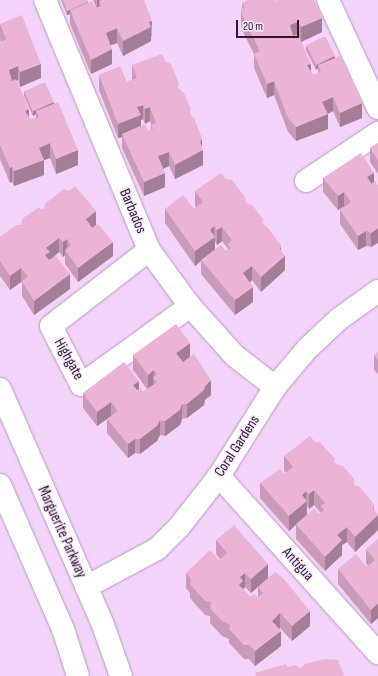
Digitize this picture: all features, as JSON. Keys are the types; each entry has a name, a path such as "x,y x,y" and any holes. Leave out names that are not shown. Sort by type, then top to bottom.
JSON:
{"street":[{"name":"Barbados","path":"45,0 149,250 190,306 235,356 275,387"},
{"path":"328,0 378,108"},
{"path":"306,181 378,133"},
{"name":"Highgate","path":"149,250 51,326 81,385 190,306"},
{"name":"Coral Gardens","path":"86,587 157,549 179,527 219,476 275,387 307,349 339,319 378,291"},
{"name":"Marguerite Parkway","path":"0,389 86,587 121,676"},
{"name":"Antigua","path":"219,476 378,653"},
{"path":"0,485 63,630 78,676"}],"building":[{"path":"63,0 87,0 88,2 67,11"},
{"path":"144,0 152,21 149,22 151,27 123,41 117,28 106,33 112,49 91,60 70,10 92,1 95,8 101,6 99,1"},
{"path":"248,0 314,0 322,18 301,27 298,22 290,25 293,36 298,34 311,64 307,65 313,75 321,71 318,65 340,56 344,65 346,64 362,103 340,113 333,97 322,102 328,114 296,127 288,118 274,81 267,84 254,54 260,51 242,15 241,9 244,8 242,3"},
{"path":"22,15 41,64 20,72 18,66 9,70 12,81 16,79 29,109 25,111 31,120 39,117 36,111 58,102 78,150 56,159 50,143 39,148 44,160 14,171 12,167 10,168 0,145 0,42 6,39 0,24"},
{"path":"325,36 335,56 316,65 306,46"},
{"path":"162,54 166,62 171,64 179,84 178,88 184,93 191,109 189,114 194,118 202,138 200,142 203,150 175,165 169,152 158,156 165,173 144,182 122,134 145,124 148,131 153,129 151,125 156,123 150,107 145,109 143,105 137,107 141,115 118,124 99,75 120,66 127,82 137,78 132,65"},
{"path":"45,82 54,102 33,111 24,91"},
{"path":"378,143 378,160 370,148"},
{"path":"361,153 374,173 367,177 371,184 375,181 378,185 378,228 371,233 366,231 358,236 340,210 351,202 344,192 338,196 323,178"},
{"path":"221,173 226,179 232,180 245,197 246,203 252,205 263,219 262,224 267,227 281,245 280,249 285,256 261,277 252,266 243,273 253,287 235,300 201,260 221,245 226,251 231,248 228,244 232,240 222,227 217,230 214,226 210,230 215,237 195,251 165,209 183,195 194,209 203,202 195,191"},
{"path":"75,186 96,211 86,219 92,228 98,224 113,242 78,268 65,250 71,245 67,239 63,242 59,238 46,248 50,252 45,255 49,260 56,256 70,274 34,301 22,281 28,277 21,268 10,276 0,261 0,237 16,225 21,225 23,218 38,208 44,209 46,203 64,189 69,191"},
{"path":"176,324 190,343 176,353 183,362 194,354 211,380 205,386 204,390 187,404 182,404 180,410 165,421 160,420 157,426 140,439 135,439 128,444 107,419 118,411 111,402 97,412 83,393 124,362 139,381 133,385 137,390 140,388 143,392 157,382 153,378 157,374 154,370 148,375 133,355"},
{"path":"378,352 378,360 374,355"},
{"path":"310,436 315,442 320,442 335,459 334,463 343,466 354,479 354,485 360,487 374,504 373,509 378,515 355,537 347,527 337,535 342,540 325,557 296,524 314,509 319,514 324,510 321,506 325,503 314,490 309,494 306,491 302,495 307,501 289,516 260,483 280,469 284,474 293,467 284,456"},
{"path":"234,525 268,564 251,579 245,573 240,577 243,581 239,585 250,597 254,594 258,597 263,593 258,587 275,572 284,579 310,611 292,626 280,613 272,621 281,631 255,651 249,645 244,645 229,629 230,625 222,621 210,608 211,602 205,601 190,584 191,579 186,573 210,550 219,560 227,553 216,540"},
{"path":"378,539 378,603 371,610 338,569 356,554 367,567 375,560 366,549"},
{"path":"325,659 338,660 344,676 256,676 255,673 286,664 287,667 295,665 301,668 305,664"}]}
